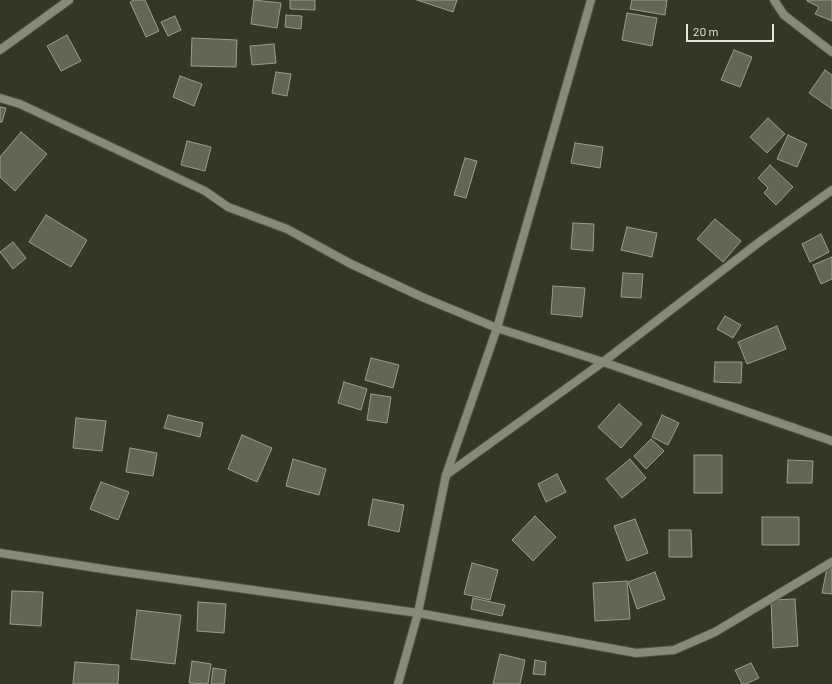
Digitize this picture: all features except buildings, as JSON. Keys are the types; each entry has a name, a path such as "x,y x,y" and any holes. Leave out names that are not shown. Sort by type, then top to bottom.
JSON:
{"street":[{"path":"0,50 69,0"},
{"path":"398,684 418,613 446,475 497,328 591,0"},
{"path":"774,0 784,16 832,52"},
{"path":"0,98 20,104 205,191 228,207 287,229 351,264 422,297 497,328 603,362 832,441"},
{"path":"446,475 603,362 762,240 832,190"},
{"path":"0,553 116,571 418,613 636,653 674,650 715,632 832,562"}]}
